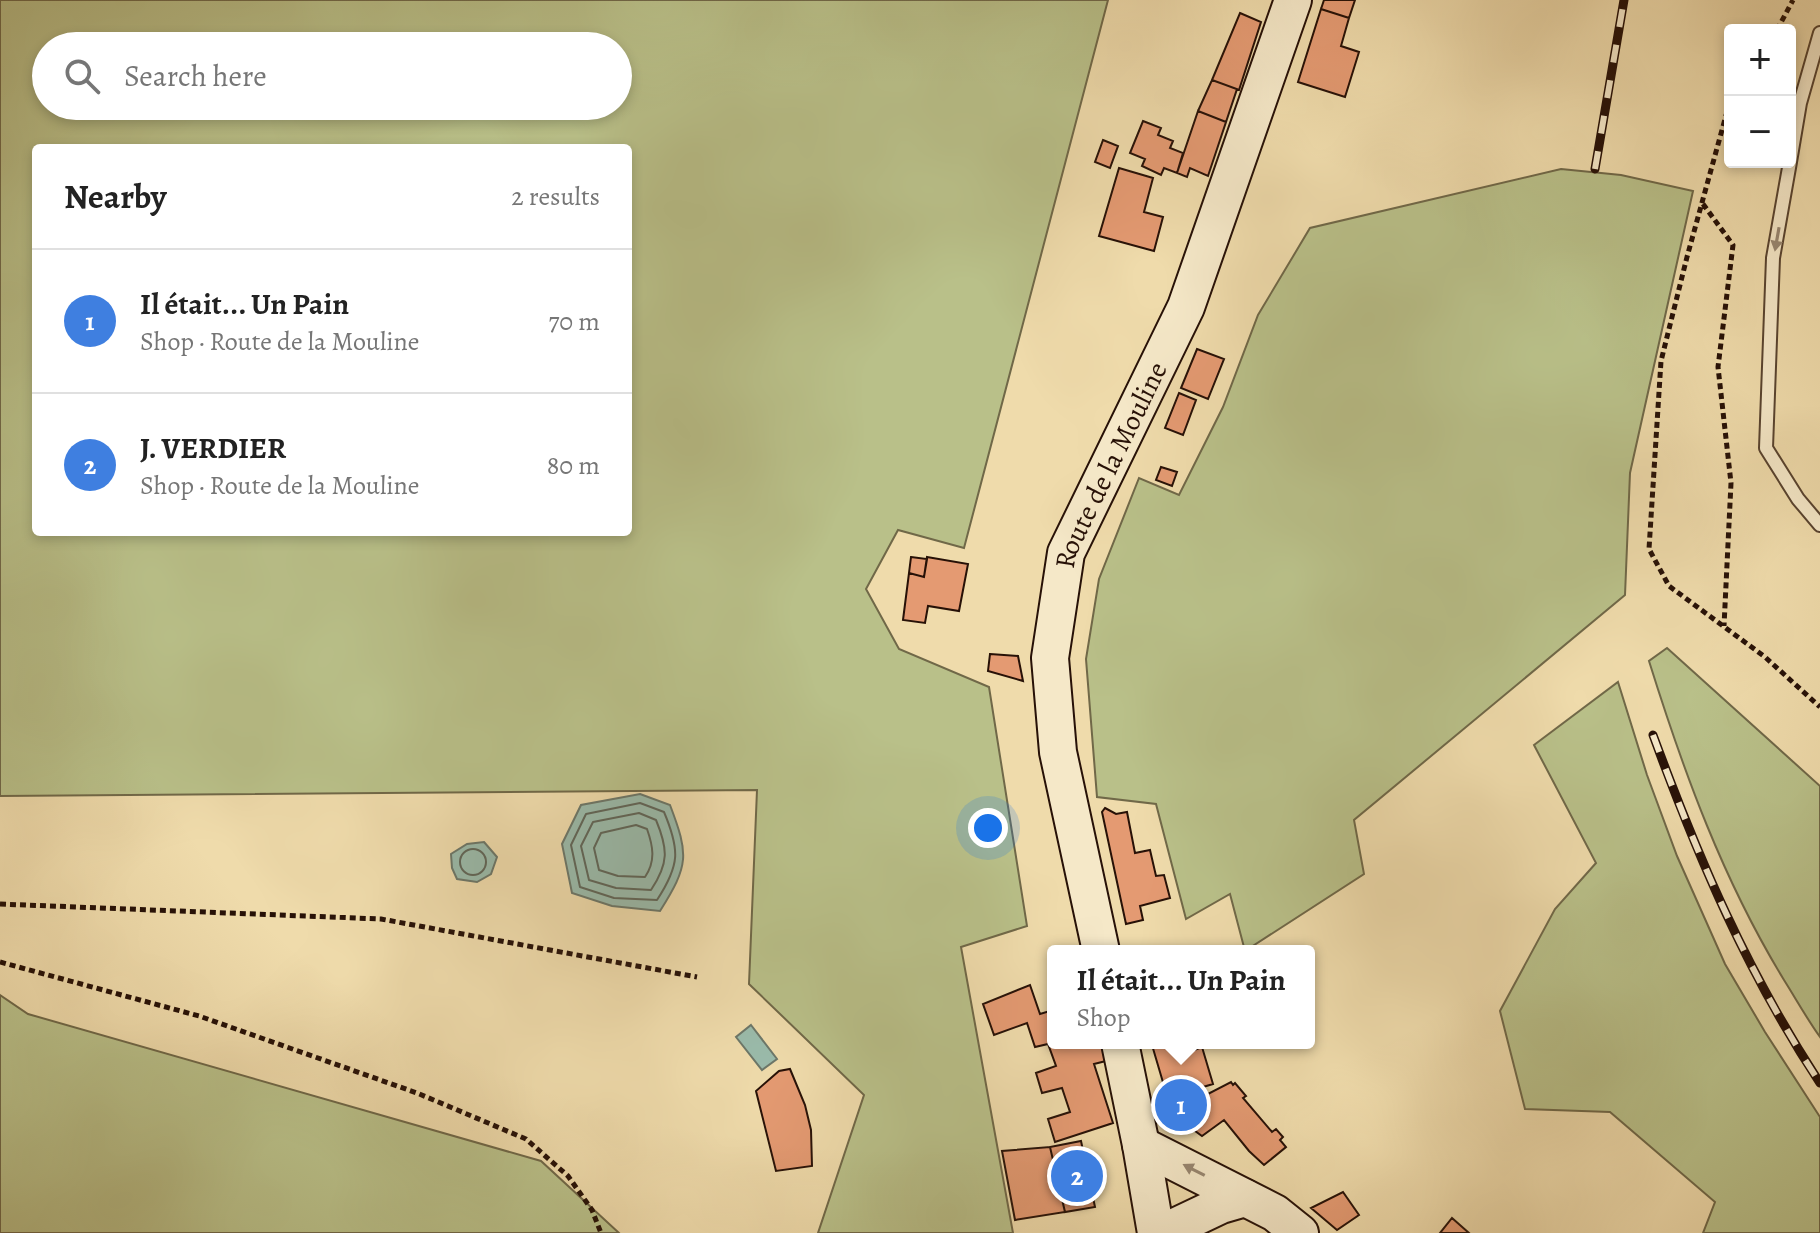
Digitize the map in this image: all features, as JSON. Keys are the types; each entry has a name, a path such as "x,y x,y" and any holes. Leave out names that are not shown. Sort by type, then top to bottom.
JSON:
{"main road":[{"name":"Route de la Mouline","path":"1100,945 1058,752 1050,658 1066,553 1186,307 1293,0"},
{"path":"1121,1049 1156,1233"},
{"path":"1141,1145 1275,1213 1300,1233"},
{"path":"1162,1233 1221,1205 1245,1198"}],"lane":[{"path":"1796,127 1820,33"},
{"path":"1789,168 1773,258 1766,448 1798,499 1820,525"}],"path":[{"path":"1780,24 1793,0"},
{"path":"1724,124 1661,361 1649,549 1669,586 1765,657 1820,707"},
{"path":"1703,204 1733,245 1718,367 1731,483 1724,627"},
{"path":"0,904 381,919 697,977"},
{"path":"0,962 199,1016 417,1093 526,1139 568,1176 592,1210 601,1233"},
{"path":"1189,1123 1200,1118"}],"green space":[{"path":"0,0 1108,0 964,548 898,530 866,589 899,649 989,687 1027,926 961,947 1013,1233 818,1233 864,1095 749,984 757,790 0,796"},
{"path":"1561,169 1621,175 1693,191 1630,473 1625,595 1354,820 1364,874 1254,945 1243,945 1230,894 1186,919 1156,804 1097,797 1086,659 1099,579 1139,478 1179,495 1223,407 1258,315 1310,228"},
{"path":"1667,648 1820,786 1820,1037 1762,942 1707,825 1649,661"},
{"path":"1618,682 1647,775 1677,856 1725,964 1820,1117 1820,1233 1703,1233 1715,1202 1610,1112 1525,1109 1500,1011 1555,909 1596,863 1534,745"},
{"path":"0,995 28,1014 541,1161 619,1233 0,1233"}],"water":[{"path":"640,794 670,805 681,836 681,870 660,911 612,906 572,893 562,844 581,805"},
{"path":"484,842 497,857 491,874 477,882 457,879 451,854 467,844"},
{"path":"751,1025 777,1059 762,1070 736,1037"}],"building":[{"path":"1324,0 1355,0 1349,18 1321,9"},
{"path":"1321,9 1349,18 1341,46 1359,52 1345,97 1298,82"},
{"path":"1240,13 1261,22 1239,90 1212,80"},
{"path":"1212,80 1237,89 1226,122 1198,111"},
{"path":"1198,111 1226,122 1208,176 1190,168 1187,177 1177,173"},
{"path":"1143,121 1161,128 1158,135 1173,141 1170,148 1183,153 1177,173 1164,168 1161,175 1142,166 1145,159 1130,153"},
{"path":"1103,140 1118,146 1110,168 1095,162"},
{"path":"1119,168 1153,178 1144,212 1163,217 1154,251 1099,236"},
{"path":"1197,349 1224,359 1208,399 1181,388"},
{"path":"1179,393 1196,400 1183,435 1165,428"},
{"path":"1161,467 1177,472 1172,486 1156,480"},
{"path":"911,557 927,559 924,577 909,573"},
{"path":"927,557 968,564 959,611 928,606 925,623 903,620 909,573 924,577"},
{"path":"990,654 1018,656 1023,681 988,671"},
{"path":"1105,808 1116,814 1127,812 1135,853 1150,850 1156,876 1164,875 1170,898 1140,906 1143,920 1126,924 1102,812"},
{"path":"1030,985 1040,1014 1047,1012 1047,1044 1035,1047 1027,1023 994,1035 983,1004"},
{"path":"1050,1049 1103,1049 1106,1061 1094,1064 1113,1123 1055,1142 1048,1119 1070,1112 1062,1088 1042,1093 1036,1073 1056,1066"},
{"path":"1153,1049 1203,1049 1213,1084 1193,1090 1200,1115 1175,1123"},
{"path":"790,1069 805,1105 811,1130 812,1166 776,1171 756,1091 779,1071"},
{"path":"1231,1082 1246,1096 1243,1098 1272,1132 1276,1129 1283,1137 1280,1140 1286,1147 1264,1165 1224,1120 1202,1136 1191,1128 1208,1116 1202,1097"},
{"path":"1081,1141 1095,1207 1065,1212 1050,1147"},
{"path":"1050,1147 1065,1212 1015,1220 1002,1151"},
{"path":"1343,1192 1359,1215 1337,1230 1311,1208"},
{"path":"1452,1218 1469,1233 1440,1233"}],"railway":[{"path":"1595,169 1624,0"},
{"path":"1653,735 1726,914 1770,999 1820,1083"}],"place":[{"name":"Il était... Un Pain","path":"1181,1105"},
{"name":"J. VERDIER","path":"1077,1176"}]}
